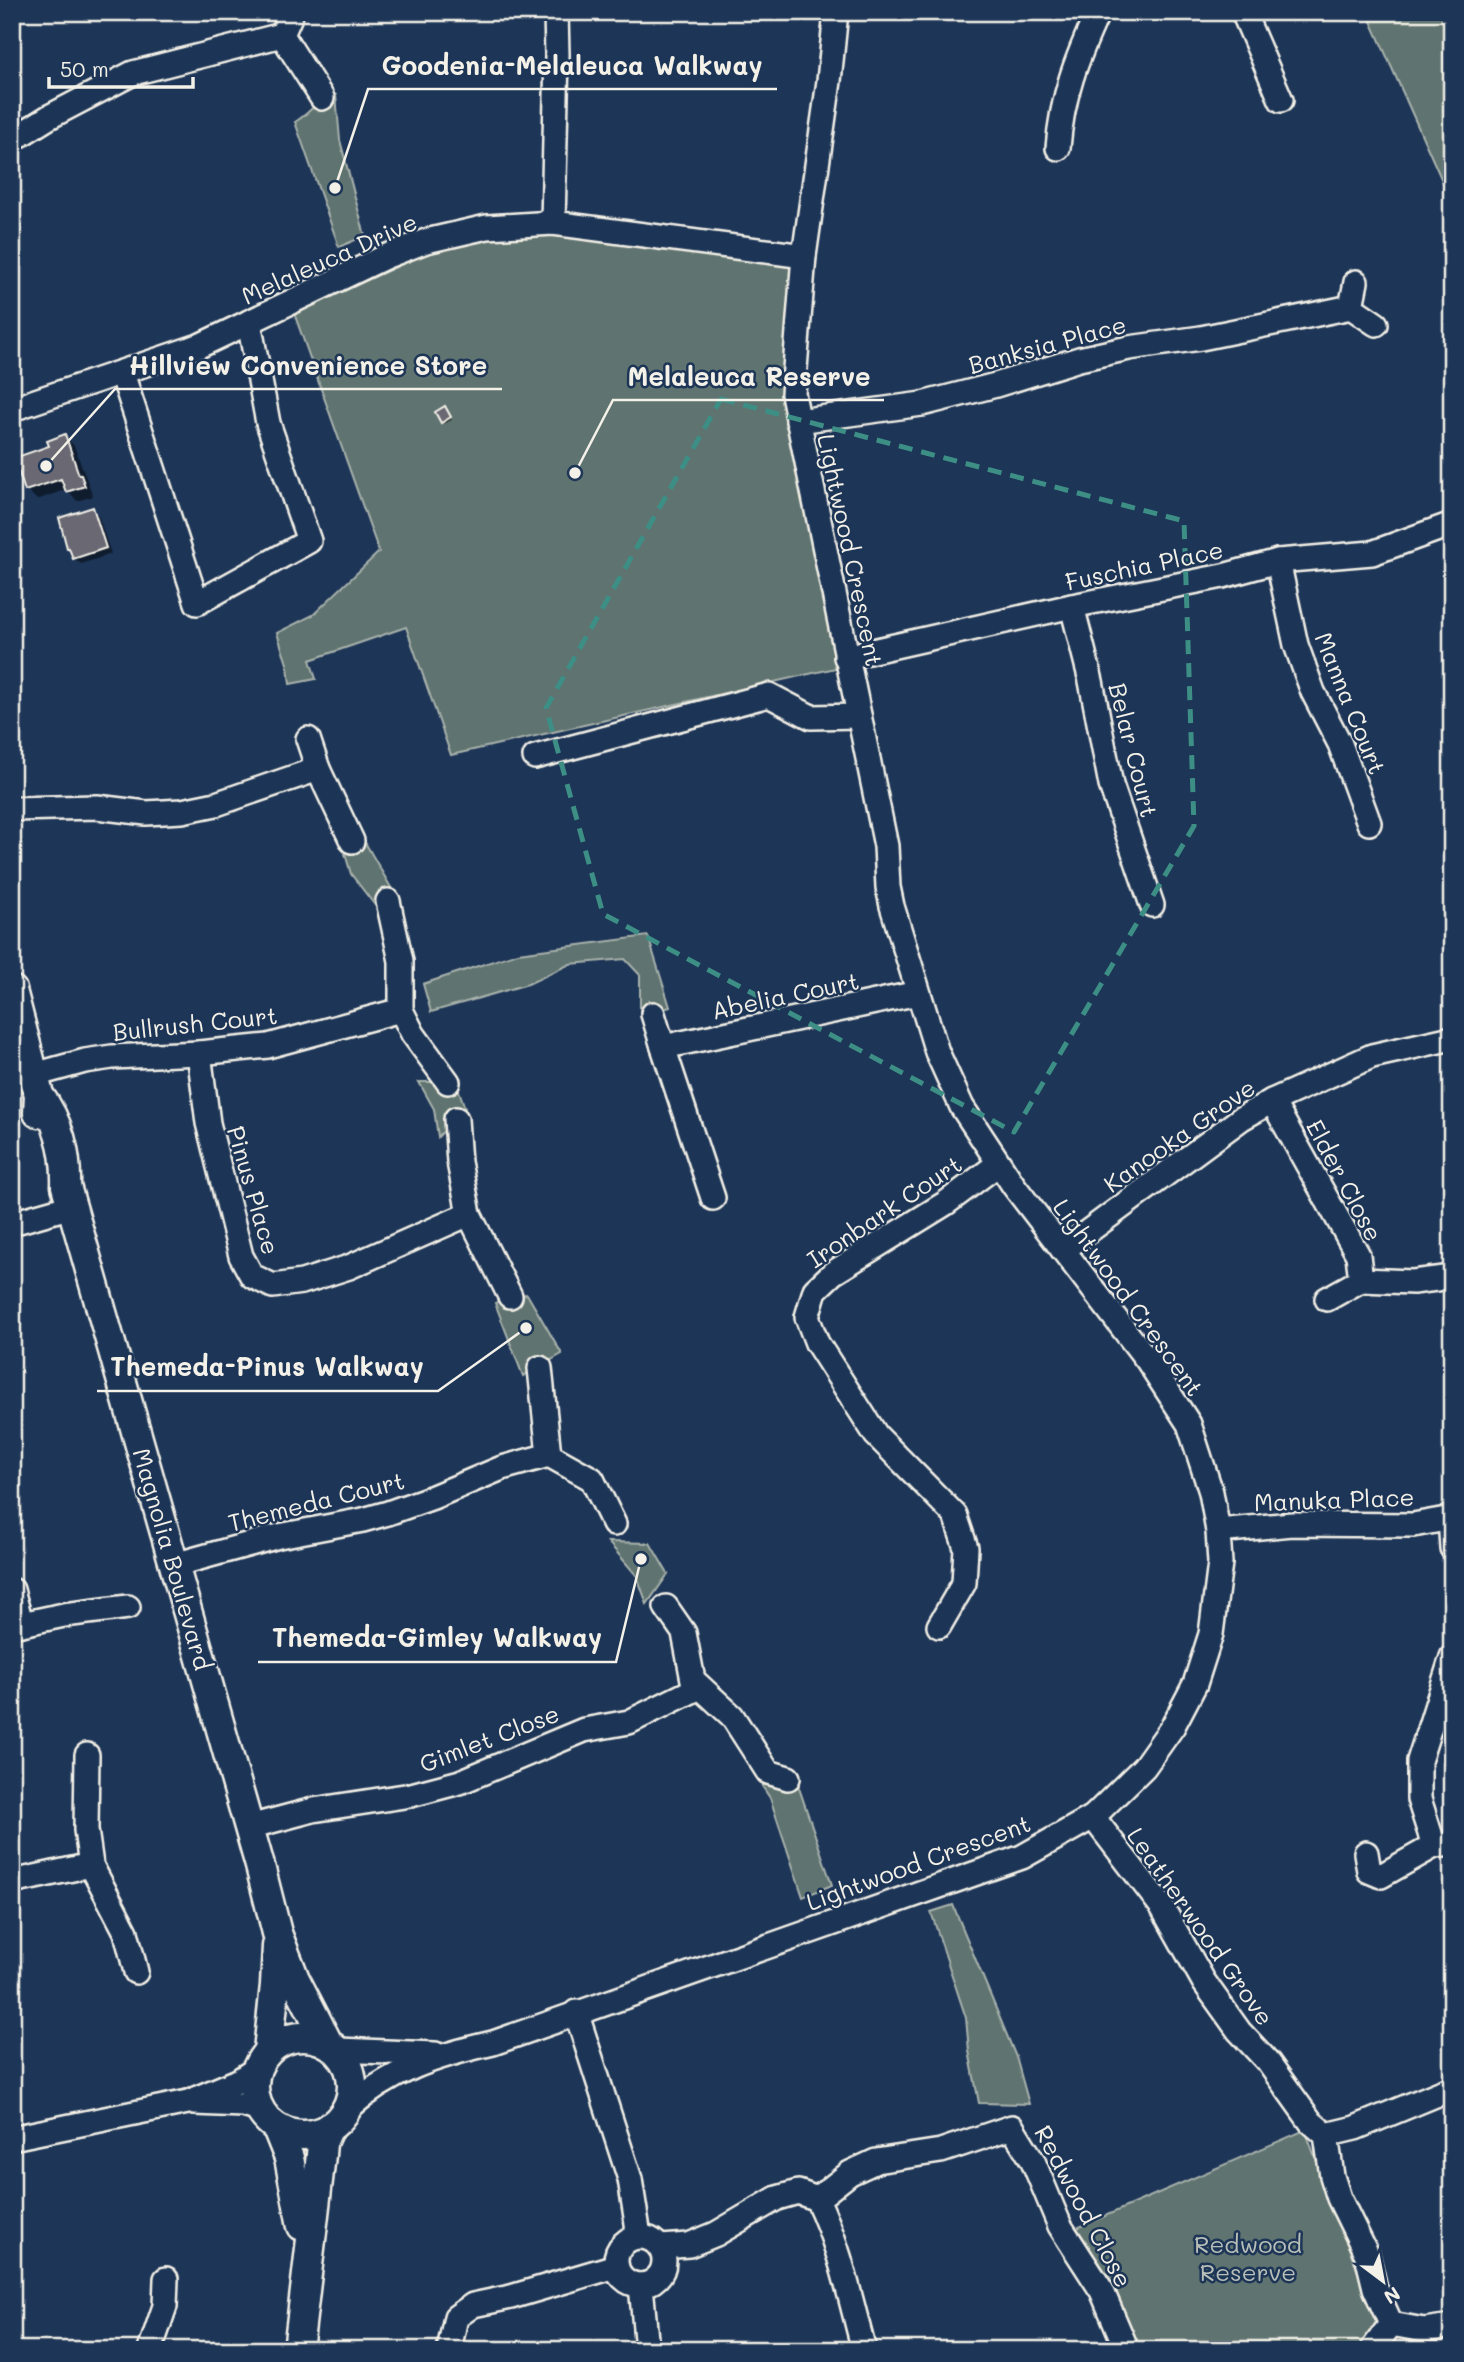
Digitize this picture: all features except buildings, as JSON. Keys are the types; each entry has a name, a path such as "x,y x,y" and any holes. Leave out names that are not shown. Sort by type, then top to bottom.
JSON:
{"street":[{"path":"282,36 292,12"},
{"path":"553,223 556,12"},
{"name":"Lightwood Crescent","path":"337,2119 383,2081 442,2054 494,2043 1022,1857 1093,1817 1144,1767 1173,1727 1195,1685 1211,1634 1220,1563 1218,1531 1212,1492 1189,1424 1148,1361 998,1164 962,1107 937,1052 916,986 910,923 901,884 886,846 793,394 804,256 830,81 836,12"},
{"path":"1058,148 1061,113 1072,74 1098,12"},
{"path":"1243,12 1281,100"},
{"path":"282,36 322,98"},
{"path":"12,140 49,117 133,73 282,36"},
{"name":"Melaleuca Drive","path":"12,409 199,346 387,256 426,241 487,227 553,223 804,256"},
{"path":"1356,282 1351,307 1376,324"},
{"name":"Banksia Place","path":"798,421 922,404 1079,359 1129,348 1201,338 1351,307"},
{"path":"122,373 197,603 309,541 268,422 249,322"},
{"name":"Fuschia Place","path":"846,657 1072,606 1223,576 1278,561 1372,552 1452,524"},
{"name":"Manna Court","path":"1278,561 1296,645 1313,692 1340,744 1369,823"},
{"name":"Belar Court","path":"1072,606 1091,681 1111,785 1152,905"},
{"path":"535,757 769,695 811,717 859,716"},
{"path":"308,739 318,769 352,841"},
{"path":"12,809 97,807 146,813 182,811 216,804 318,769"},
{"path":"388,901 401,961 401,1010 413,1034 448,1083"},
{"name":"Abelia Court","path":"663,1048 916,986"},
{"name":"Magnolia Boulevard","path":"12,990 36,1085 56,1124 66,1162 69,1196 277,1933 295,1979 333,2047"},
{"name":"Bullrush Court","path":"36,1085 85,1061 268,1046 401,1010"},
{"path":"653,1014 713,1198"},
{"name":"Kanooka Grove","path":"1063,1250 1242,1118 1272,1101 1373,1056 1452,1038"},
{"name":"Pinus Place","path":"199,1053 208,1123 241,1256 252,1276 273,1286 302,1282 349,1267 469,1214"},
{"name":"Elder Close","path":"1272,1101 1358,1255 1361,1280 1413,1282 1452,1277"},
{"path":"456,1119 459,1162 469,1214 510,1296"},
{"name":"Ironbark Court","path":"939,1626 964,1583 966,1548 955,1515 876,1434 817,1343 807,1317 815,1290 833,1273 946,1203 998,1164"},
{"path":"12,1223 69,1196"},
{"path":"1326,1299 1361,1280"},
{"path":"540,1368 549,1455 592,1479 614,1524"},
{"name":"Themeda Court","path":"174,1565 279,1536 388,1513 502,1468 549,1455"},
{"path":"1451,1518 1452,1548"},
{"name":"Manuka Place","path":"1218,1531 1292,1524 1413,1525 1451,1518"},
{"path":"12,1590 17,1624 128,1607"},
{"path":"666,1608 684,1633 693,1680 732,1716 768,1772 788,1778"},
{"path":"1366,1853 1369,1871 1381,1877 1443,1845 1419,1799 1419,1761 1452,1657"},
{"name":"Gimlet Close","path":"249,1827 313,1810 411,1795 460,1782 584,1730 629,1722 700,1687"},
{"path":"87,1755 86,1830 91,1865 126,1932 136,1972"},
{"name":"Leatherwood Grove","path":"1093,1817 1162,1908 1204,1982 1239,2031 1268,2062 1311,2122 1326,2135"},
{"path":"12,1882 91,1865"},
{"name":"Magnolia Boulevard","path":"262,2060 275,1984 277,1933"},
{"path":"576,2012 630,2179 639,2236"},
{"path":"12,2138 188,2102 239,2081 281,2042 296,2037 313,2037 333,2047 347,2064 352,2079 351,2096 322,2143 298,2350"},
{"name":"Lightwood Crescent","path":"333,2047 442,2054"},
{"path":"262,2060 254,2083 255,2097 289,2158 299,2200 307,2270"},
{"path":"1391,2324 1375,2288 1367,2255 1339,2198 1332,2176 1326,2135 1354,2128 1452,2088"},
{"path":"188,2102 243,2105 290,2133 303,2135 337,2119"},
{"name":"Redwood Close","path":"817,2199 850,2173 876,2161 941,2151 1012,2127 1033,2161 1060,2226 1102,2291 1127,2350"},
{"path":"661,2247 689,2245 716,2234 777,2197 798,2192 817,2199 828,2222 848,2282 864,2350"},
{"path":"639,2236 655,2241 661,2247 664,2263 662,2271 650,2283 641,2285 625,2280 616,2266 619,2249 624,2243 639,2236"},
{"path":"449,2350 456,2316 473,2305 511,2297 616,2266"},
{"path":"150,2350 164,2306 166,2279"},
{"path":"641,2285 647,2350"},
{"path":"1391,2324 1424,2330 1452,2326"},
{"path":"1372,2350 1391,2324"}],"highlighted area":[{"path":"721,399 1184,521 1194,826 1014,1132 603,914 546,708"}],"green space":[{"path":"1367,12 1452,12 1452,203"},
{"path":"329,95 336,95 340,140 365,236 339,247 295,122"},
{"path":"552,235 795,262 782,394 840,667 451,755 406,627 310,660 316,679 290,684 288,667 277,633 313,615 379,552 294,313 427,253 486,239"},
{"path":"363,839 397,898 377,908 351,874 344,850 352,841"},
{"path":"648,936 670,1007 640,1016 640,975 625,959 570,964 528,984 431,1012 423,984 518,953"},
{"path":"419,1082 448,1082 457,1085 465,1108 438,1137 434,1109"},
{"path":"527,1294 562,1354 523,1376 495,1303 510,1296"},
{"path":"608,1542 650,1543 668,1574 647,1604 637,1576"},
{"path":"793,1778 799,1788 832,1885 803,1897 770,1798 762,1786"},
{"path":"953,1905 1016,2057 1029,2104 979,2103 966,2018 931,1912"},
{"name":"Redwood Reserve","path":"1305,2130 1378,2326 1357,2350 1138,2350 1112,2282 1077,2228"}],"place":[{"name":"Goodenia-Melaleuca Walkway","path":"335,188"},
{"name":"Hillview Convenience Store","path":"46,466"},
{"name":"Melaleuca Reserve","path":"575,473"},
{"name":"Themeda-Pinus Walkway","path":"526,1328"},
{"name":"Themeda-Gimley Walkway","path":"641,1559"}]}
